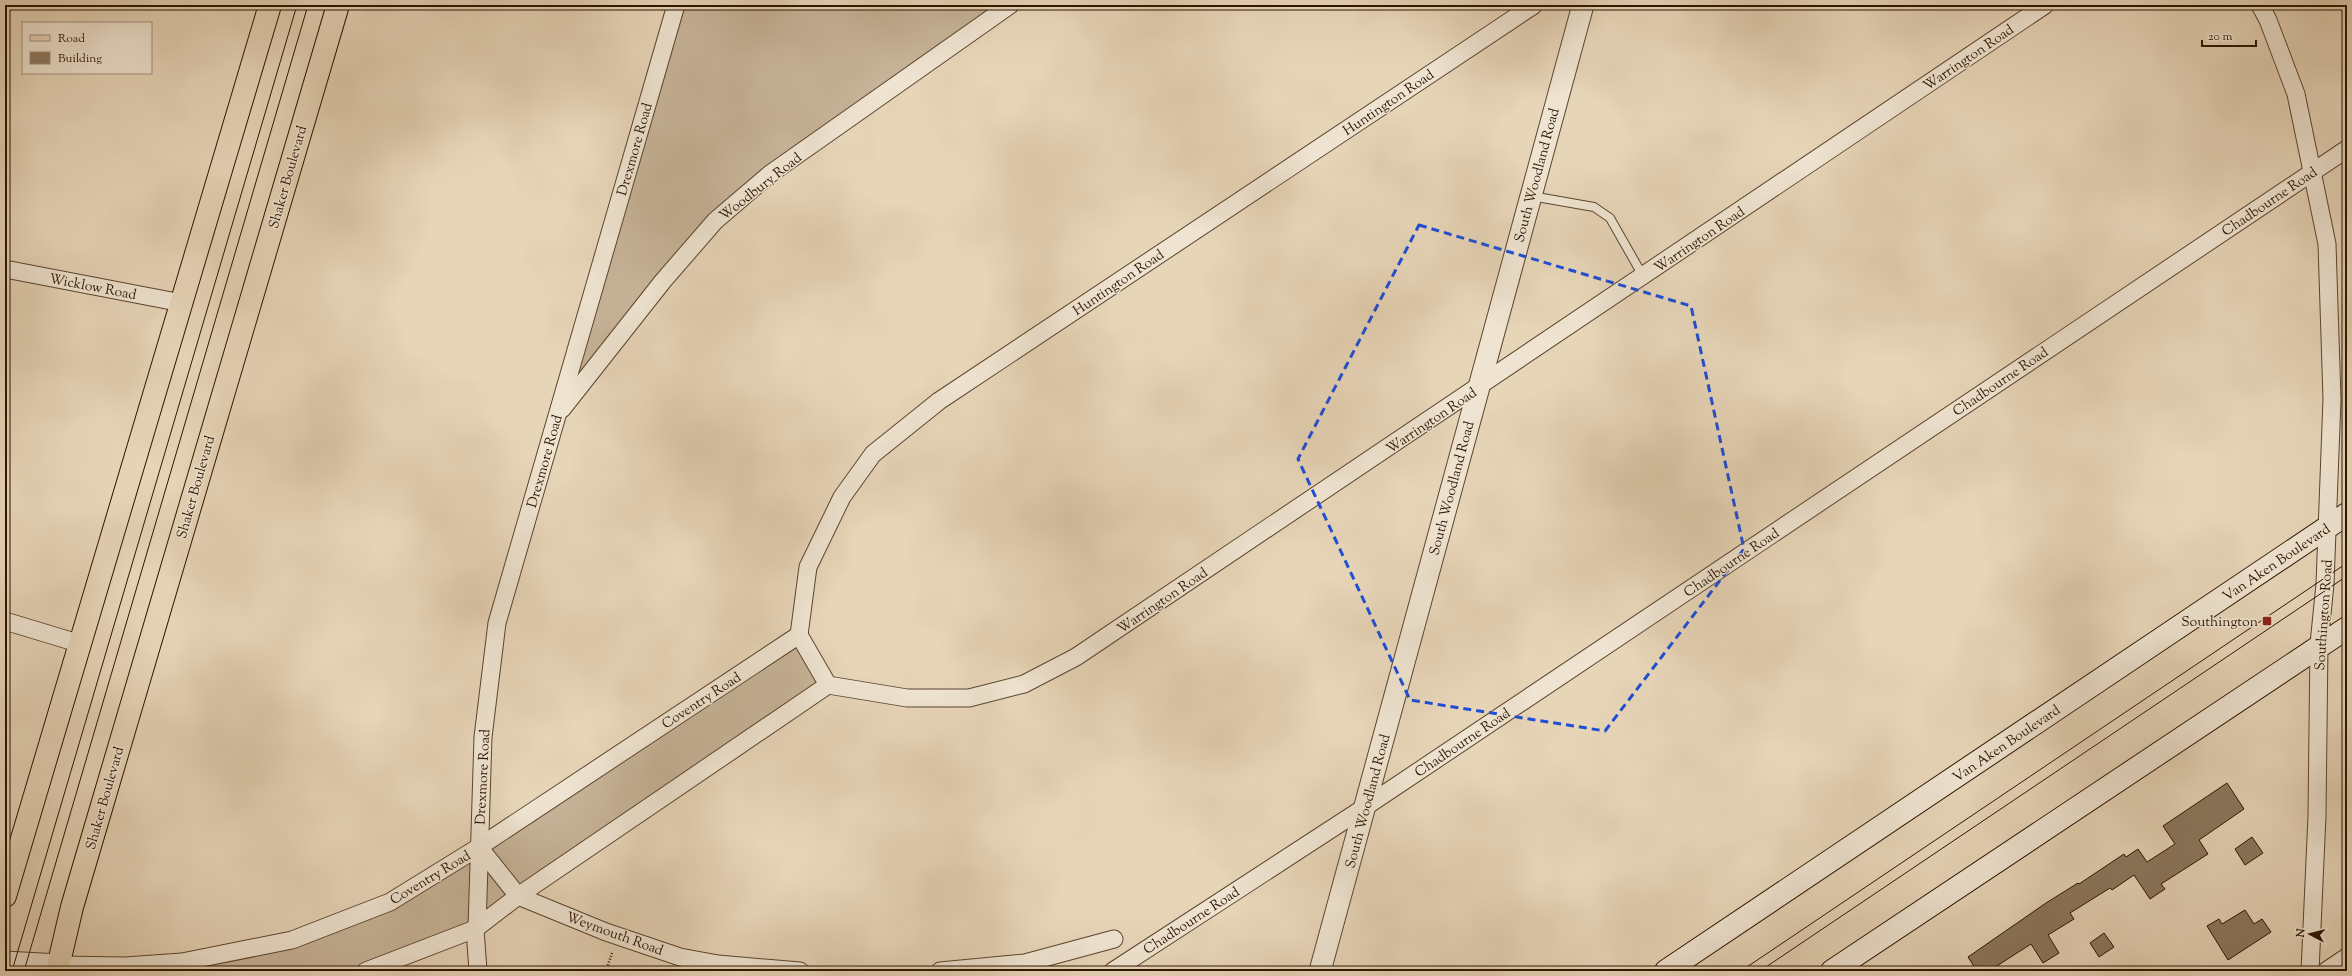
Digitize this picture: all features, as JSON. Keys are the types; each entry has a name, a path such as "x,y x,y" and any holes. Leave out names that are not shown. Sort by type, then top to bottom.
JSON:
{"main road":[{"path":"5,896 270,5"},
{"name":"Shaker Boulevard","path":"58,968 72,906 338,5"},
{"name":"Van Aken Boulevard","path":"1666,971 2347,514"},
{"path":"1832,971 2319,644 2347,628"}],"street":[{"name":"Drexmore Road","path":"478,971 476,928 483,737 497,623 676,5"},
{"name":"Woodbury Road","path":"556,416 663,281 715,221 770,174 1010,5"},
{"name":"Huntington Road","path":"799,635 808,567 842,497 873,454 939,401 1534,5"},
{"name":"South Woodland Road","path":"1320,971 1583,5"},
{"name":"Warrington Road","path":"828,685 915,698 969,698 1024,684 1076,657 1478,388 1502,368 1644,276 2045,5"},
{"name":"Southington Road","path":"2260,5 2268,20 2296,94 2327,244 2332,399 2328,527 2319,644 2317,816 2310,971"},
{"name":"Chadbourne Road","path":"1113,971 1365,807 2347,149"},
{"name":"Wicklow Road","path":"5,269 182,304"},
{"path":"5,621 81,644"},
{"name":"Coventry Road","path":"5,962 58,968 125,966 182,962 292,940 390,902 479,847 799,635"},
{"path":"366,971 476,928 518,896 828,685 799,635"},
{"name":"Weymouth Road","path":"479,847 518,896 606,932 680,957 718,964 800,971"},
{"path":"940,971 1031,967 1114,939"},
{"path":"2326,971 2347,957"}],"lane":[{"path":"1531,196 1594,207 1603,212 1610,218 1644,276"}],"path":[{"path":"606,971 612,953"}],"highlighted area":[{"path":"1419,225 1691,306 1744,549 1605,731 1410,700 1298,459"}],"shaded area":[{"path":"676,5 1010,5 715,221 556,416"},
{"path":"799,635 828,685 477,928 366,971 89,971 292,940 390,902"}],"building":[{"path":"2227,783 2244,809 2199,840 2208,854 2161,884 2165,889 2150,899 2134,875 2112,890 2110,888 2070,913 2074,919 2048,935 2059,953 2043,963 2031,944 1989,971 1977,971 1968,957 2046,903 2078,883 2079,884 2124,854 2126,857 2138,849 2147,862 2175,844 2163,826"},
{"path":"2252,837 2263,853 2245,865 2235,849"},
{"path":"2245,910 2254,924 2262,919 2271,932 2228,960 2207,926 2219,919 2222,924"},
{"path":"2104,933 2114,947 2099,957 2090,943"}],"tram line":[{"path":"12,971 297,5"},
{"path":"24,971 308,5"},
{"path":"1741,971 2347,563"},
{"path":"1760,971 2347,576"}],"place":[{"name":"Southington","path":"2267,621"}]}
